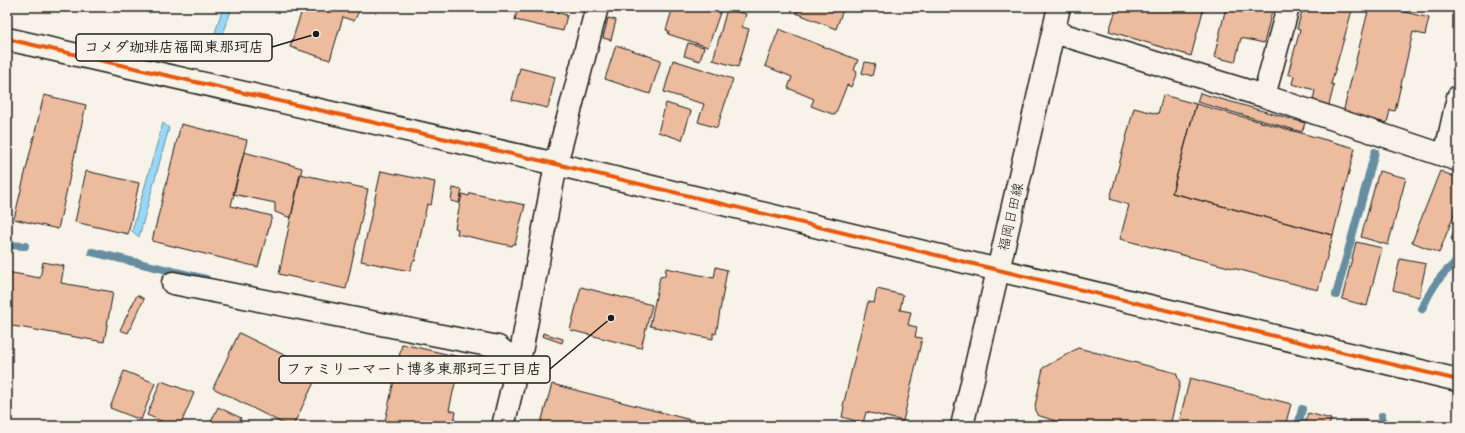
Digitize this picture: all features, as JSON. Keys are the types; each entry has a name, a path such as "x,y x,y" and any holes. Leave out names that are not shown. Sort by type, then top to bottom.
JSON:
{"street":[{"path":"503,426 518,363 556,164 597,7"},
{"name":"福岡日田線","path":"962,426 1060,7"},
{"path":"1264,96 1288,7"},
{"path":"1054,32 1264,96 1451,158 1458,97"},
{"path":"7,39 556,164 1458,380"},
{"path":"173,283 498,347 518,363"}],"water":[{"path":"223,7 232,7 223,35 215,33"},
{"path":"163,123 169,128 139,237 132,231"}],"building":[{"path":"303,7 361,7 354,21 343,17 330,60 290,47"},
{"path":"518,7 535,7 567,15 563,31 515,20"},
{"path":"673,7 722,7 708,47 668,34 669,31 666,30"},
{"path":"798,7 844,7 836,29 796,13"},
{"path":"1117,7 1204,7 1191,56 1109,31"},
{"path":"1226,7 1273,7 1264,43 1241,38 1235,62 1214,57"},
{"path":"1303,7 1353,7 1331,84 1334,85 1329,105 1313,100 1315,90 1292,84 1294,76 1288,74 1300,30 1297,29"},
{"path":"1369,7 1385,7 1429,18 1425,35 1413,32 1395,111 1390,110 1387,123 1343,113"},
{"path":"727,9 746,14 742,27 749,29 738,67 713,60"},
{"path":"608,18 616,20 611,40 603,38"},
{"path":"779,29 858,60 854,70 857,72 851,87 847,85 835,115 811,106 814,99 788,88 792,77 765,66"},
{"path":"688,43 704,47 700,61 684,56"},
{"path":"616,45 661,60 650,94 605,79"},
{"path":"673,60 733,79 717,128 698,122 704,104 664,92"},
{"path":"865,62 875,64 872,76 862,73"},
{"path":"520,68 555,77 548,108 512,100"},
{"path":"1200,93 1305,123 1302,132 1197,102"},
{"path":"44,95 86,105 58,229 14,219"},
{"path":"1163,95 1196,104 1172,193 1333,235 1318,290 1120,239 1129,205 1110,199 1134,108 1158,114"},
{"path":"666,103 691,111 682,140 658,132"},
{"path":"1196,104 1355,148 1333,235 1172,193"},
{"path":"181,124 247,140 231,206 272,216 258,267 152,241"},
{"path":"244,152 302,168 291,218 275,212 275,203 233,194"},
{"path":"86,171 139,183 128,234 75,222"},
{"path":"381,171 435,182 431,205 427,204 415,261 413,261 410,271 361,261"},
{"path":"1379,171 1406,178 1388,245 1361,237"},
{"path":"1440,171 1458,178 1458,204 1439,253 1412,242"},
{"path":"300,174 368,189 346,289 279,274"},
{"path":"453,188 462,190 459,203 451,201"},
{"path":"470,193 525,205 515,244 512,246 457,234 458,229 455,228 462,194 469,196"},
{"path":"1458,221 1458,243 1451,239"},
{"path":"1356,242 1382,248 1367,306 1342,299"},
{"path":"1400,259 1426,264 1419,297 1393,290"},
{"path":"43,262 64,266 61,283 113,292 104,342 7,325 7,272 40,278"},
{"path":"716,267 727,270 716,334 713,333 713,339 650,326 660,277 665,276 666,268 714,278"},
{"path":"581,287 652,305 641,348 570,330"},
{"path":"877,289 903,295 900,310 911,312 908,325 917,327 915,337 922,338 903,421 866,412 863,423 842,417 843,406 868,302 874,303"},
{"path":"137,295 144,299 128,333 120,330"},
{"path":"239,333 319,372 293,426 288,426 213,388"},
{"path":"543,333 563,339 562,343 542,336"},
{"path":"402,344 473,360 468,382 456,379 449,410 456,412 453,426 384,426"},
{"path":"1078,348 1176,373 1180,383 1170,426 1072,426 1037,415 1035,406 1043,368"},
{"path":"124,371 155,383 141,420 110,408"},
{"path":"1190,378 1291,404 1285,426 1178,426"},
{"path":"161,381 194,393 180,426 173,426 147,415"},
{"path":"552,384 714,426 540,426"},
{"path":"218,407 241,418 237,426 209,426"},
{"path":"1308,413 1331,419 1329,426 1304,426"},
{"path":"1349,420 1366,420 1366,426 1349,426"}],"waterway":[{"path":"1336,295 1375,152"},
{"path":"7,245 25,246"},
{"path":"92,252 206,279"},
{"path":"1422,309 1437,282 1446,271 1458,261"},
{"path":"1298,426 1302,409"},
{"path":"1382,416 1383,426"}],"cycle path":[{"path":"7,39 556,164 1458,380"}],"place":[{"name":"コメダ珈琲店福岡東那珂店","path":"316,34"},
{"name":"ファミリーマート博多東那珂三丁目店","path":"611,318"}]}
